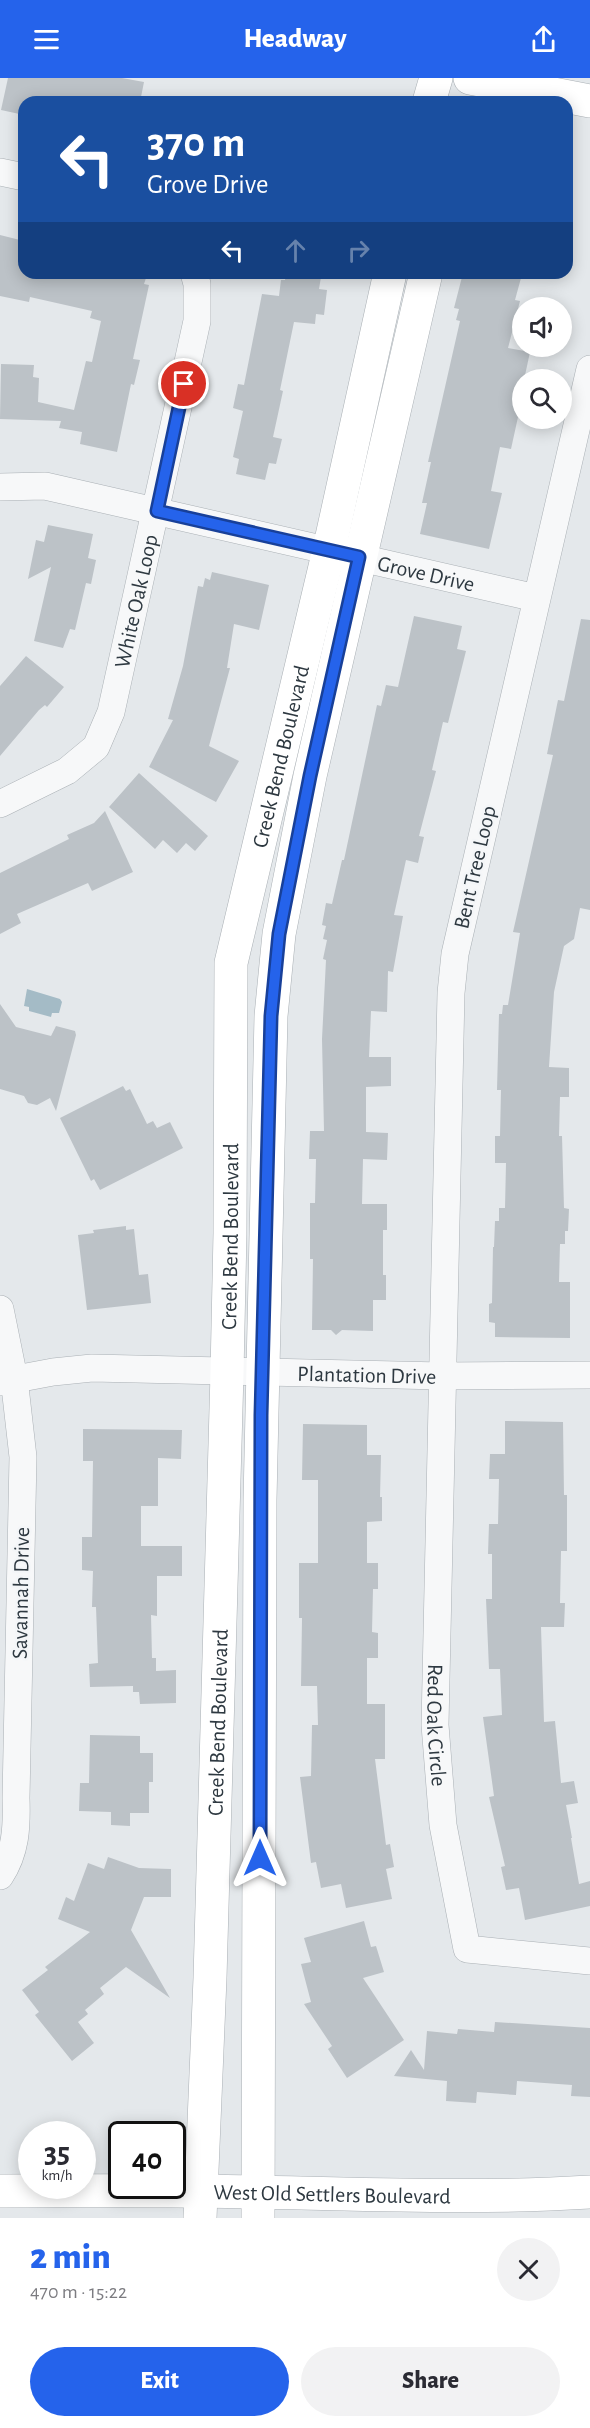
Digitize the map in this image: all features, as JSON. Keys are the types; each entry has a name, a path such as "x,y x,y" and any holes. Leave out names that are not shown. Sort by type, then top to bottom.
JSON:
{"street":[{"path":"431,96 436,78"},
{"path":"468,96 472,78 564,96"},
{"path":"573,98 590,101"},
{"path":"0,172 18,176"},
{"name":"White Oak Loop","path":"0,804 67,771 96,747 111,712 197,321 196,279"},
{"name":"Creek Bend Boulevard","path":"259,2205 262,1372 271,1016 279,934 310,776 389,279"},
{"name":"Creek Bend Boulevard","path":"201,2204 210,1978 227,1373 231,963 344,554 424,279"},
{"name":"Bent Tree Loop","path":"442,1376 451,993 455,954 590,369"},
{"name":"Grove Drive","path":"0,487 45,486 536,598"},
{"name":"Savannah Drive","path":"0,1309 7,1381 23,1457 17,1824 13,1850 0,1876"},
{"name":"Plantation Drive","path":"7,1381 92,1368 227,1373 442,1376 590,1375"},
{"name":"Red Oak Circle","path":"442,1376 436,1755 443,1826 467,1949 590,1961"},
{"name":"West Old Settlers Boulevard","path":"0,2191 201,2204 259,2205 411,2197 518,2197 590,2192"}],"water":[{"path":"27,989 60,999 62,1002 59,1013 52,1013 51,1017 29,1011 29,1007 24,1006"}],"building":[{"path":"8,78 122,78 144,82 141,96 18,96 18,114 1,110"},
{"path":"0,235 18,240 18,279 146,279 144,284 149,285 133,359 140,360 134,385 131,384 117,452 80,444 82,432 59,428 61,421 0,419 1,364 34,365 33,377 39,378 38,402 74,410 86,361 92,362 101,321 90,318 92,311 30,297 29,302 0,296"},
{"path":"321,279 319,289 327,290 324,315 316,314 315,324 294,322 273,437 282,439 276,464 269,463 265,480 236,474 239,459 233,457 243,411 233,408 238,384 244,385 262,294 279,296 281,280"},
{"path":"461,279 521,279 516,297 512,297 512,332 508,348 512,349 512,357 529,357 526,369 512,369 512,429 515,429 511,449 500,447 491,491 502,493 489,549 420,534 427,503 422,503 431,462 428,462 460,321 456,320 459,309 454,308"},
{"path":"48,525 93,534 88,558 96,560 91,584 86,583 75,630 70,629 63,648 34,641 51,567 28,579 36,540 44,542"},
{"path":"212,572 269,585 259,630 234,624 227,668 230,668 209,746 239,761 216,802 149,767 173,720 168,719 183,666 198,586 203,587 205,578 210,580"},
{"path":"414,616 462,626 457,649 466,651 448,723 443,722 432,770 436,771 419,836 424,837 418,863 406,860 394,915 403,916 393,972 388,971 387,1012 371,1011 369,1057 391,1057 391,1086 366,1087 366,1132 388,1133 387,1160 363,1159 362,1204 387,1204 387,1230 383,1230 383,1275 386,1275 386,1300 373,1300 373,1331 342,1330 336,1335 331,1330 312,1330 313,1259 310,1259 310,1203 315,1203 316,1159 309,1159 310,1131 324,1131 322,1039 326,960 323,959 327,940 323,939 326,926 322,925 326,903 332,904 342,860 344,860 377,705 381,706 386,685 398,687"},
{"path":"581,619 590,620 590,910 580,908 574,939 564,946 554,992 549,1067 569,1068 569,1097 560,1097 559,1136 562,1136 564,1208 569,1209 565,1244 560,1244 559,1282 570,1282 570,1338 495,1337 495,1323 489,1322 489,1304 492,1303 495,1221 499,1221 499,1208 505,1208 506,1163 495,1163 495,1136 500,1136 501,1090 497,1090 499,1014 502,1014 503,1005 508,1005 520,933 513,932 553,755 547,754 558,700 564,701"},
{"path":"26,656 64,687 47,707 45,705 39,710 0,756 0,686"},
{"path":"139,773 208,836 195,851 186,843 177,853 163,840 155,849 109,807"},
{"path":"105,811 133,872 92,891 88,883 17,914 21,923 0,934 0,873 69,839 67,835 94,823"},
{"path":"0,1004 16,1027 51,1036 56,1026 75,1031 76,1035 56,1111 50,1098 37,1105 28,1103 24,1096 0,1089"},
{"path":"123,1086 126,1091 130,1089 147,1124 153,1121 157,1128 170,1122 183,1148 100,1190 94,1179 91,1181 60,1118"},
{"path":"126,1226 126,1230 134,1229 139,1275 148,1274 151,1303 87,1310 78,1235 94,1233 93,1230"},
{"path":"505,1421 563,1422 567,1551 561,1551 560,1603 565,1603 564,1627 541,1627 544,1722 555,1721 561,1783 574,1781 578,1803 566,1805 571,1838 579,1884 590,1881 590,1906 525,1920 519,1888 506,1890 501,1867 505,1866 489,1797 494,1796 483,1717 502,1715 500,1669 489,1669 486,1599 492,1599 492,1554 488,1554 489,1524 498,1524 499,1479 489,1479 490,1454 505,1454"},
{"path":"303,1424 367,1425 367,1455 381,1455 382,1521 367,1522 367,1563 378,1563 378,1589 373,1589 372,1632 378,1633 378,1658 367,1658 367,1704 385,1704 385,1759 375,1759 386,1845 390,1844 394,1867 386,1869 392,1899 346,1908 341,1884 321,1888 316,1862 311,1863 300,1777 311,1776 312,1725 318,1725 317,1686 301,1686 302,1618 299,1618 299,1563 318,1563 318,1480 302,1480"},
{"path":"83,1429 182,1430 181,1459 158,1458 158,1506 141,1506 141,1546 182,1546 182,1576 157,1576 157,1616 151,1615 152,1658 156,1658 156,1671 176,1670 176,1703 140,1704 139,1692 133,1692 133,1686 90,1687 89,1664 98,1663 96,1607 92,1607 93,1571 82,1570 82,1537 92,1537 93,1461 83,1461"},
{"path":"90,1735 140,1736 140,1753 153,1753 153,1782 149,1782 149,1813 130,1813 130,1826 111,1825 111,1812 79,1811 80,1783 89,1783"},
{"path":"108,1857 139,1868 171,1869 171,1897 144,1897 131,1930 170,1998 126,1967 100,1988 104,1994 85,2010 88,2014 78,2022 94,2043 72,2061 35,2015 39,2012 22,1990 48,1970 45,1967 90,1932 58,1919 66,1897 74,1901 88,1863 104,1869"},
{"path":"364,1921 371,1947 376,1946 384,1972 363,1978 404,2040 347,2078 328,2049 332,2046 304,2004 311,2002 301,1964 311,1962 304,1938"},
{"path":"495,2022 590,2028 590,2097 571,2096 572,2085 517,2081 516,2095 477,2092 476,2103 446,2101 447,2081 394,2076 411,2050 424,2070 427,2031 457,2034 458,2029 494,2032"}],"route":[{"path":"184,384 157,511 359,557 310,776 279,934 271,1016 261,1415 260,1858"}]}
